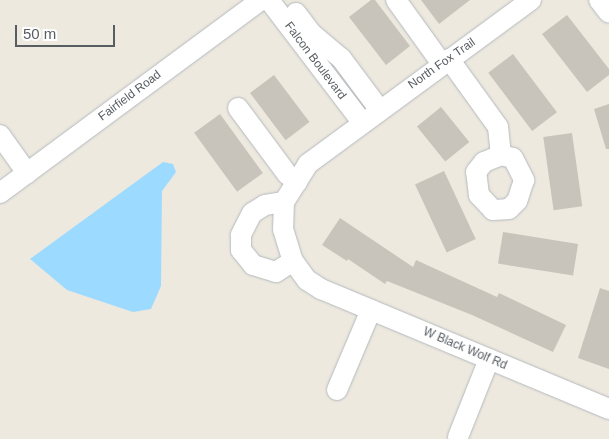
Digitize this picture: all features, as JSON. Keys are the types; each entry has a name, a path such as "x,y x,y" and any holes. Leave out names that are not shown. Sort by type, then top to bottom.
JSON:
{"street":[{"name":"Fairfield Road","path":"0,193 261,0"},
{"name":"Falcon Boulevard","path":"269,0 358,125"},
{"name":"Falcon Boulevard","path":"286,0 312,34 341,58 379,109"},
{"path":"396,0 498,127 501,155"},
{"name":"North Fox Trail","path":"284,202 308,164 379,109 531,0"},
{"path":"598,0 609,13"},
{"path":"238,108 287,174 296,182"},
{"path":"0,135 27,173"},
{"path":"284,202 283,230 293,262 276,272 253,265 241,250 241,235 252,213 265,205 284,202"},
{"name":"W Black Wolf Rd","path":"293,262 307,280 320,289 609,409"},
{"path":"337,390 371,310"},
{"path":"458,437 489,359"}],"water":[{"path":"163,162 173,164 176,172 162,191 161,286 151,309 133,312 67,290 30,259"}],"building":[{"path":"371,0 375,0 410,46 386,65 349,17"},
{"path":"421,0 470,0 439,24"},
{"path":"567,15 609,69 609,75 587,92 542,34"},
{"path":"513,54 557,112 532,131 488,73"},
{"path":"274,75 310,122 286,140 250,93"},
{"path":"609,104 609,149 606,149 594,109"},
{"path":"441,107 469,142 445,161 417,127"},
{"path":"220,114 263,173 237,192 194,133"},
{"path":"572,133 582,206 554,210 543,137"},
{"path":"444,171 476,239 447,252 415,185"},
{"path":"340,218 413,267 416,260 497,297 499,293 566,325 553,352 472,315 387,281 385,284 348,259 347,261 322,245"},
{"path":"503,232 578,244 573,275 498,264"},
{"path":"600,288 609,291 609,369 578,358"}]}
